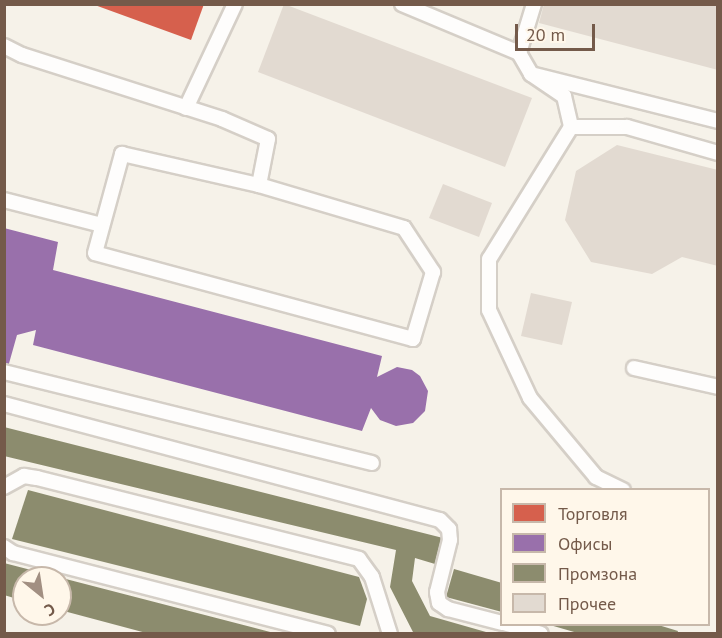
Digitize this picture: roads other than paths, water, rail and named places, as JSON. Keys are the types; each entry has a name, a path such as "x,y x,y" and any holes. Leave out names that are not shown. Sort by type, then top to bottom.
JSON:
{"lane":[{"path":"186,108 235,4"},
{"path":"402,4 519,52 531,74 564,96 571,127 489,259 489,310 530,398 596,477 621,488"},
{"path":"519,52 534,4"},
{"path":"4,46 22,55 222,118 268,139 260,185"},
{"path":"531,74 717,121"},
{"path":"571,127 627,128 717,153"},
{"path":"122,154 260,185 404,228 432,272 414,339 95,253 122,154"},
{"path":"4,200 102,225"},
{"path":"634,368 717,387"},
{"path":"4,372 372,462"},
{"path":"4,404 440,520 449,529 450,540 437,592 440,603 448,609 500,623"},
{"path":"4,487 24,476 37,478 358,559 372,577 390,633"},
{"path":"4,547 13,552 328,633"},
{"path":"515,626 541,633"}]}
